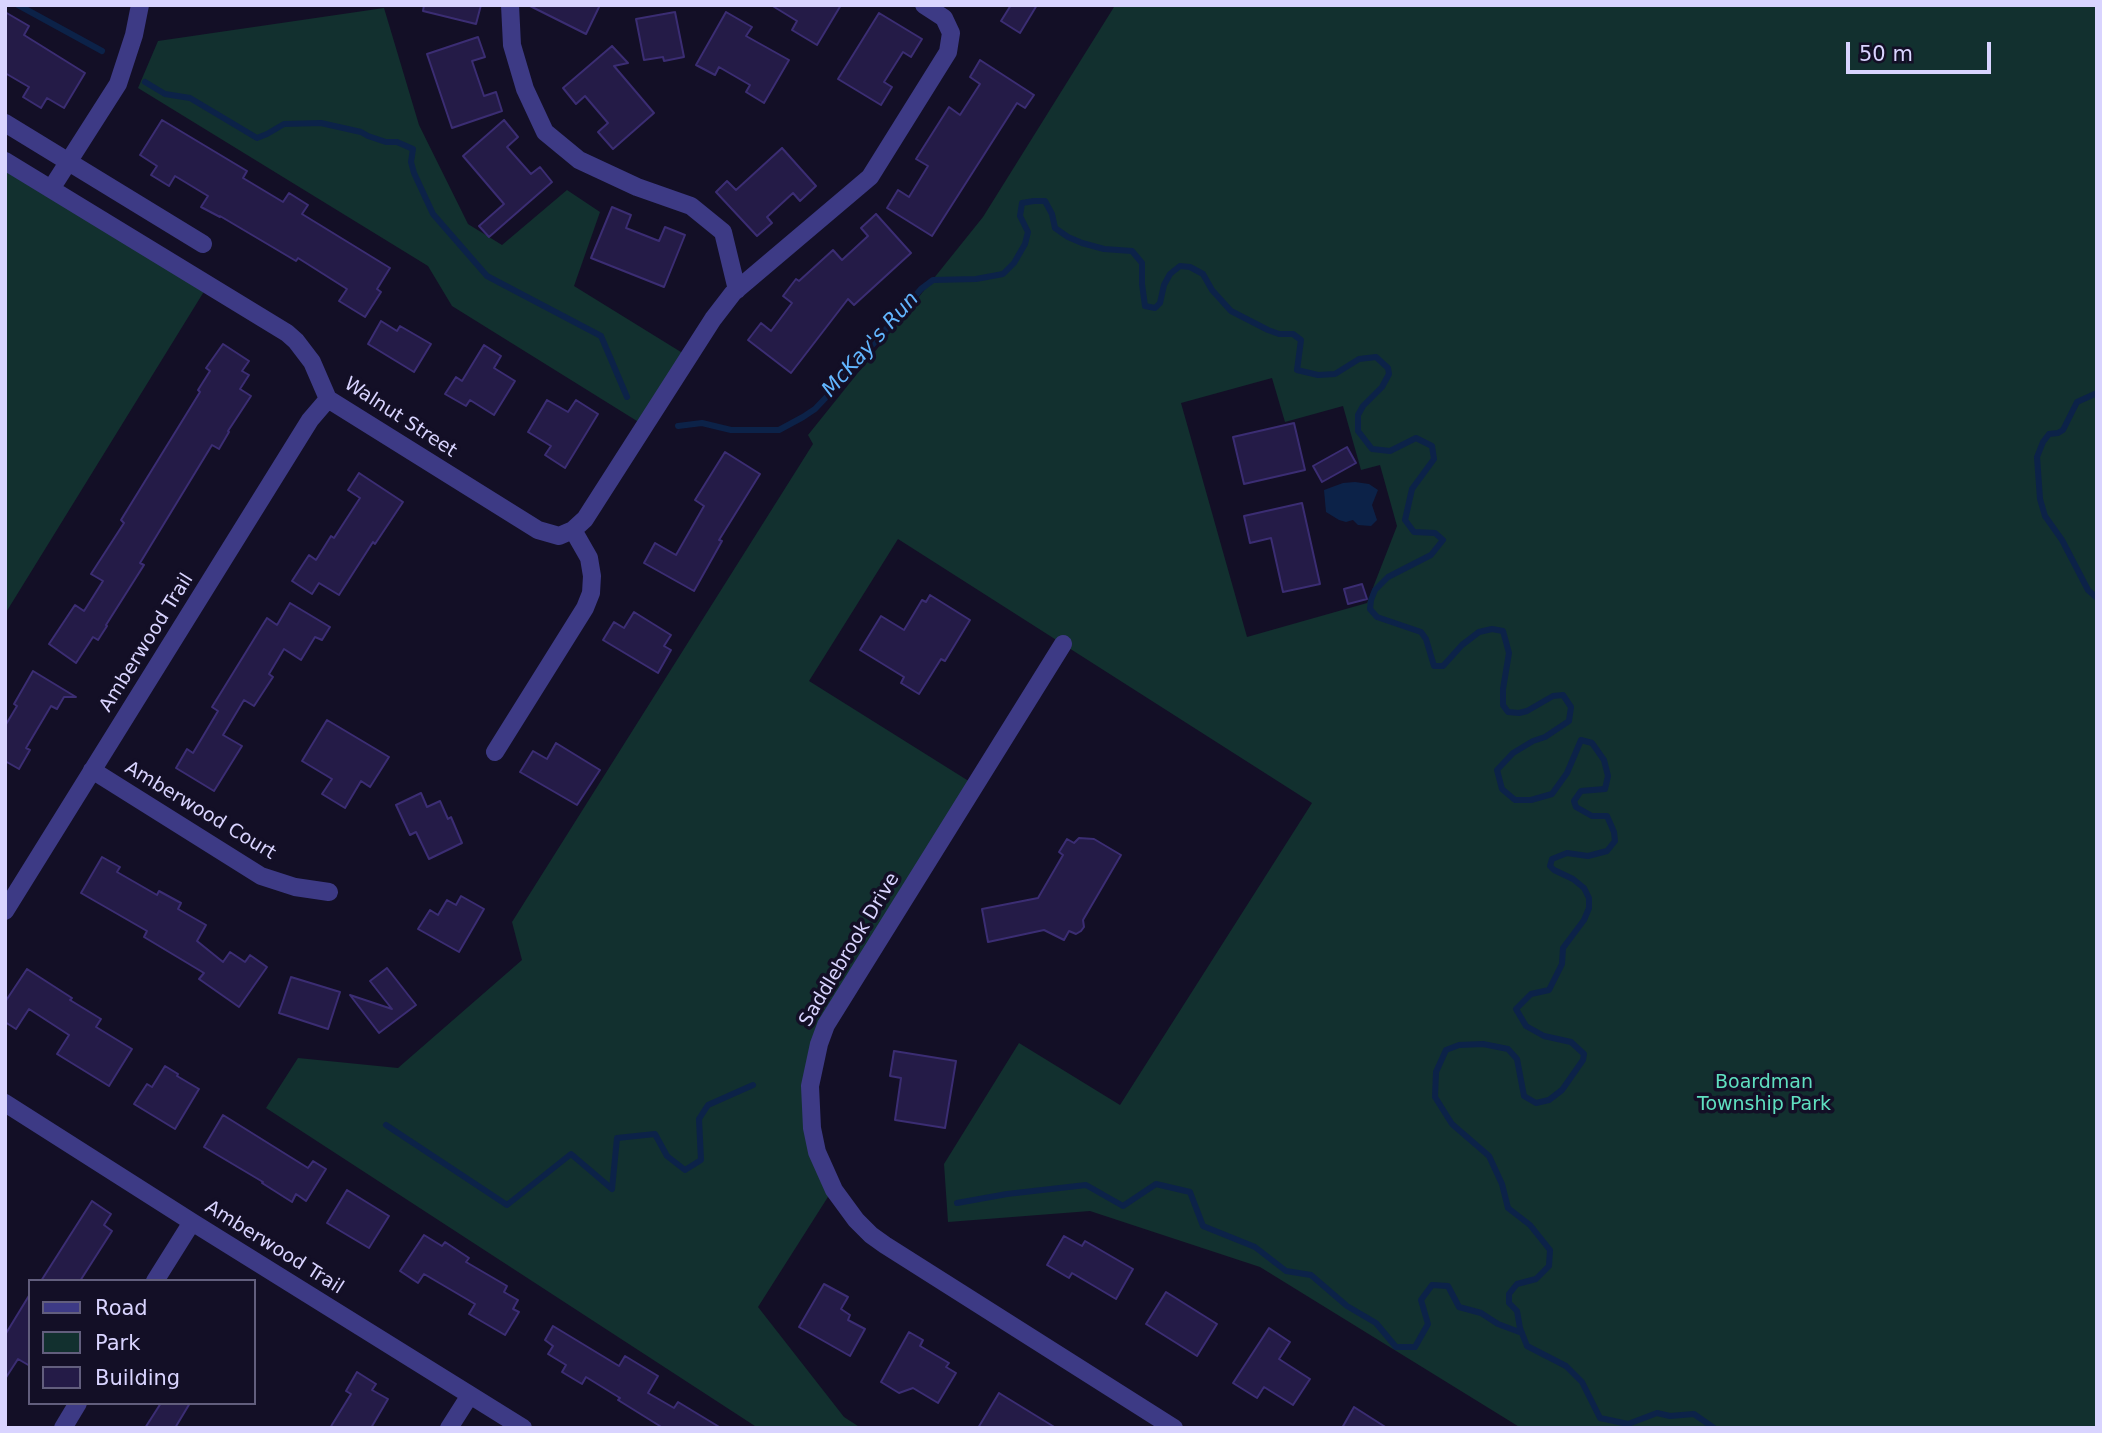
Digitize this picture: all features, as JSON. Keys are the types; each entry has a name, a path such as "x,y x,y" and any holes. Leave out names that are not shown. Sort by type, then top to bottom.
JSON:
{"street":[{"path":"51,189 117,84 134,35 140,5"},
{"path":"510,5 512,46 525,89 545,132 579,160 637,187 691,206 723,232 737,290"},
{"path":"495,752 585,608 591,593 589,558 573,530 585,519 713,319 737,290 870,177 948,52 951,33 944,18 924,5"},
{"path":"5,123 203,244"},
{"name":"Walnut Street","path":"5,162 287,333 312,362 328,399 538,530 559,536 573,530"},
{"name":"Amberwood Trail","path":"5,911 306,428 328,399"},
{"name":"Saddlebrook Drive","path":"1063,645 826,1025 818,1044 811,1076 812,1128 817,1152 833,1189 850,1213 871,1235 1174,1428"},
{"name":"Amberwood Court","path":"93,770 261,876 295,887 329,892"},
{"name":"Amberwood Trail","path":"5,1103 523,1428"},
{"path":"156,1279 192,1222"},
{"path":"449,1428 470,1395"},
{"path":"63,1428 77,1405"}],"green space":[{"name":"Boardman Township Park","path":"1113,5 2097,5 2097,1428 1521,1428 1260,1267 1090,1211 948,1222 944,1164 1019,1043 1120,1105 1312,803 898,539 809,681 975,785 836,1006 810,1086 833,1189 758,1307 844,1417 861,1428 758,1428 266,1108 298,1058 398,1068 522,960 512,922 813,444 808,435 983,217","holes":["1272,378 1285,422 1343,406 1361,470 1380,465 1397,526 1367,603 1247,637 1181,403"]},
{"path":"384,8 419,125 468,224 502,245 567,190 600,212 574,286 689,357 645,426 452,306 428,266 138,88 158,41"},
{"path":"5,161 208,285 5,614"}],"water":[{"path":"1355,482 1369,484 1378,490 1372,505 1377,520 1371,526 1358,525 1353,520 1339,520 1326,512 1324,490"}],"building":[{"path":"424,5 481,5 476,24 423,11"},
{"path":"528,5 600,5 586,34"},
{"path":"771,5 841,5 817,45 792,30 797,21"},
{"path":"1011,5 1037,5 1020,33 1001,21"},
{"path":"5,12 29,26 24,35 85,73 64,108 47,98 41,108 23,97 29,87 5,73"},
{"path":"675,12 684,57 664,61 663,57 644,60 636,19"},
{"path":"726,12 752,27 746,36 789,60 764,103 746,92 750,85 719,67 715,75 696,65"},
{"path":"879,13 922,39 911,57 903,52 884,82 892,87 881,105 838,79"},
{"path":"478,37 485,57 472,61 484,96 496,92 502,111 452,128 427,54"},
{"path":"612,46 628,63 614,66 654,113 613,149 598,132 608,123 585,96 576,104 563,88"},
{"path":"980,60 1034,95 1025,108 1017,103 932,236 887,208 898,190 909,197 928,166 916,159 949,107 960,115 980,84 970,77"},
{"path":"162,120 247,171 243,178 283,202 289,193 308,205 302,214 390,268 377,289 381,292 365,317 339,301 347,289 298,258 296,261 201,207 208,196 175,176 169,186 151,175 157,166 140,155"},
{"path":"504,120 518,137 507,147 531,174 540,167 552,182 489,237 479,226 504,204 463,156"},
{"path":"782,148 816,186 800,201 793,193 767,217 772,223 757,236 716,192 727,181 736,190"},
{"path":"612,207 631,215 626,228 659,241 665,227 685,235 664,287 591,258"},
{"path":"876,214 911,253 854,305 848,299 791,373 748,340 761,323 771,331 792,303 783,296 796,279 799,281 833,250 842,260 868,236 861,228"},
{"path":"381,321 397,331 400,326 431,344 414,372 368,344"},
{"path":"223,344 249,361 242,371 249,375 240,389 251,396 219,449 212,445 140,563 144,565 98,640 93,637 76,663 49,644 75,605 84,611 103,581 91,574 124,523 121,520 200,392 198,390 210,371 206,368"},
{"path":"484,345 501,356 494,368 515,381 494,415 470,400 466,406 445,394 456,377 462,381"},
{"path":"547,400 568,412 576,400 598,414 565,468 545,455 551,446 528,432"},
{"path":"1294,423 1305,470 1244,484 1233,437"},
{"path":"1347,447 1356,463 1322,482 1313,466"},
{"path":"725,452 760,474 719,540 722,541 694,591 644,563 655,543 676,555 704,506 695,500"},
{"path":"359,473 403,502 339,595 319,583 312,594 292,581 309,555 316,560 360,498 348,490"},
{"path":"1302,503 1320,584 1283,592 1271,538 1250,543 1244,516"},
{"path":"1362,584 1367,599 1348,604 1344,589"},
{"path":"930,595 970,620 945,661 941,659 919,694 901,683 904,677 860,650 881,616 904,630 922,600 926,602"},
{"path":"290,603 330,627 322,640 315,637 301,660 284,649 269,674 273,677 254,706 244,700 223,735 242,746 214,791 176,768 187,749 193,753 218,711 212,707 267,618 277,625"},
{"path":"634,612 671,635 664,646 671,650 658,673 603,640 614,622 624,628"},
{"path":"33,671 76,697 64,697 57,709 51,706 26,748 30,750 19,769 5,761 5,726"},
{"path":"327,720 389,757 370,787 361,781 345,808 322,794 332,779 302,761"},
{"path":"556,743 600,770 577,805 520,772 533,751 547,759"},
{"path":"421,793 427,807 440,801 448,819 451,817 462,843 429,859 416,832 410,835 396,805"},
{"path":"1079,838 1094,839 1121,855 1083,920 1084,927 1081,931 1076,934 1069,931 1064,940 1044,930 988,942 982,909 1038,898 1063,855 1059,852 1067,839 1074,843"},
{"path":"102,857 120,867 117,872 157,895 159,891 181,903 178,909 206,925 197,941 223,962 230,952 245,962 250,955 267,967 239,1007 199,979 204,973 144,937 147,931 81,893"},
{"path":"461,896 484,909 459,952 418,929 430,910 438,915 447,900 456,905"},
{"path":"387,968 416,1005 379,1033 350,995 392,1009 370,981"},
{"path":"27,969 101,1019 96,1027 132,1049 109,1086 57,1054 69,1035 29,1009 16,1029 5,1022 5,1002"},
{"path":"291,977 340,992 328,1029 279,1013"},
{"path":"894,1051 956,1061 945,1128 895,1120 901,1078 890,1076"},
{"path":"165,1066 199,1089 175,1129 134,1104 147,1084 152,1087"},
{"path":"223,1115 308,1168 313,1161 326,1169 306,1201 296,1194 292,1202 204,1147"},
{"path":"347,1190 389,1216 369,1248 327,1223"},
{"path":"92,1201 111,1214 104,1225 112,1231 81,1279 42,1279"},
{"path":"424,1235 442,1246 445,1242 469,1258 466,1262 507,1286 504,1292 518,1300 513,1309 519,1312 505,1335 469,1314 475,1304 424,1274 418,1283 400,1271"},
{"path":"1064,1236 1082,1246 1085,1241 1133,1269 1116,1299 1072,1273 1069,1278 1047,1265"},
{"path":"824,1284 848,1297 841,1309 850,1315 848,1320 865,1329 850,1356 799,1327"},
{"path":"1166,1292 1217,1324 1197,1356 1146,1324"},
{"path":"28,1297 28,1365 18,1359 5,1379 5,1335"},
{"path":"553,1326 619,1366 625,1356 658,1376 648,1393 674,1408 678,1402 721,1428 663,1428 586,1377 582,1384 562,1372 566,1365 548,1354 553,1346 545,1340"},
{"path":"1269,1328 1290,1342 1279,1359 1310,1379 1293,1405 1264,1387 1257,1398 1233,1383"},
{"path":"909,1332 923,1340 920,1346 949,1363 946,1367 956,1373 938,1403 913,1388 899,1393 881,1382"},
{"path":"357,1372 376,1384 372,1390 388,1399 371,1428 330,1428 351,1394 346,1391"},
{"path":"999,1393 1056,1428 978,1428"},
{"path":"160,1405 189,1405 175,1428 145,1428"},
{"path":"1354,1407 1387,1428 1342,1428"}],"waterway":[{"name":"McKay's Run","path":"18,5 102,51"},
{"name":"McKay's Run","path":"145,82 165,94 190,98 257,138 284,124 321,123 361,132 386,142 397,142 413,149 411,162 414,173 433,214 487,276 601,336 627,397"},
{"name":"McKay's Run","path":"678,426 702,423 731,430 779,430 803,417 815,409 834,389 921,289 933,280 976,279 1003,274 1014,263 1025,244 1028,232 1020,216 1022,203 1034,201 1045,201 1055,228 1068,237 1104,249 1132,251 1142,263 1145,306 1155,308 1160,303 1170,274 1180,266 1190,267 1203,274 1212,290 1231,311 1268,330 1279,334 1293,334 1301,340 1297,370 1318,375 1335,374 1359,359 1376,357 1388,368 1389,374 1382,387 1358,415 1358,431 1372,449 1390,451 1416,438 1432,446 1434,459 1412,489 1405,520 1414,532 1435,533 1443,540 1431,555 1388,577 1375,590 1370,609 1377,617 1421,632 1426,639 1434,666 1443,666 1462,645 1479,632 1492,629 1503,631 1509,653 1503,689 1503,705 1508,712 1527,711 1553,696 1563,695 1571,707 1569,721 1513,753 1497,770 1502,789 1515,800 1531,800 1552,794 1567,773 1581,740 1592,743 1604,760 1608,776 1605,789 1581,791 1574,801 1576,807 1592,816 1607,816 1615,841 1607,851 1588,856 1567,853 1552,859 1550,866 1554,870 1584,888 1589,898 1589,908 1584,920 1563,948 1562,964 1549,990 1531,994 1516,1009 1526,1026 1544,1036 1571,1042 1584,1054 1583,1060 1562,1090 1549,1100 1536,1103 1524,1096 1517,1059 1508,1049 1483,1044 1459,1045 1446,1050 1436,1072 1435,1097 1452,1124 1489,1156 1502,1184 1508,1208 1530,1225 1550,1250 1549,1266 1536,1279 1517,1284 1509,1294 1509,1303 1517,1311 1527,1346 1566,1366 1582,1382 1600,1418 1628,1424 1657,1413 1670,1416 1694,1414 1714,1428"},
{"path":"2097,393 2077,402 2063,430 2049,434 2037,457 2040,499 2045,516 2062,540 2088,590 2097,598"},
{"path":"386,1125 507,1205 571,1154 612,1189 617,1138 655,1134 667,1156 685,1170 701,1160 699,1119 708,1105 753,1085"},
{"path":"957,1203 1086,1185 1123,1206 1156,1184 1190,1192 1203,1226 1255,1247 1286,1271 1311,1275 1347,1306 1376,1323 1396,1347 1415,1347 1428,1324 1421,1300 1432,1285 1448,1286 1459,1307 1481,1313 1498,1324 1522,1333"}]}
